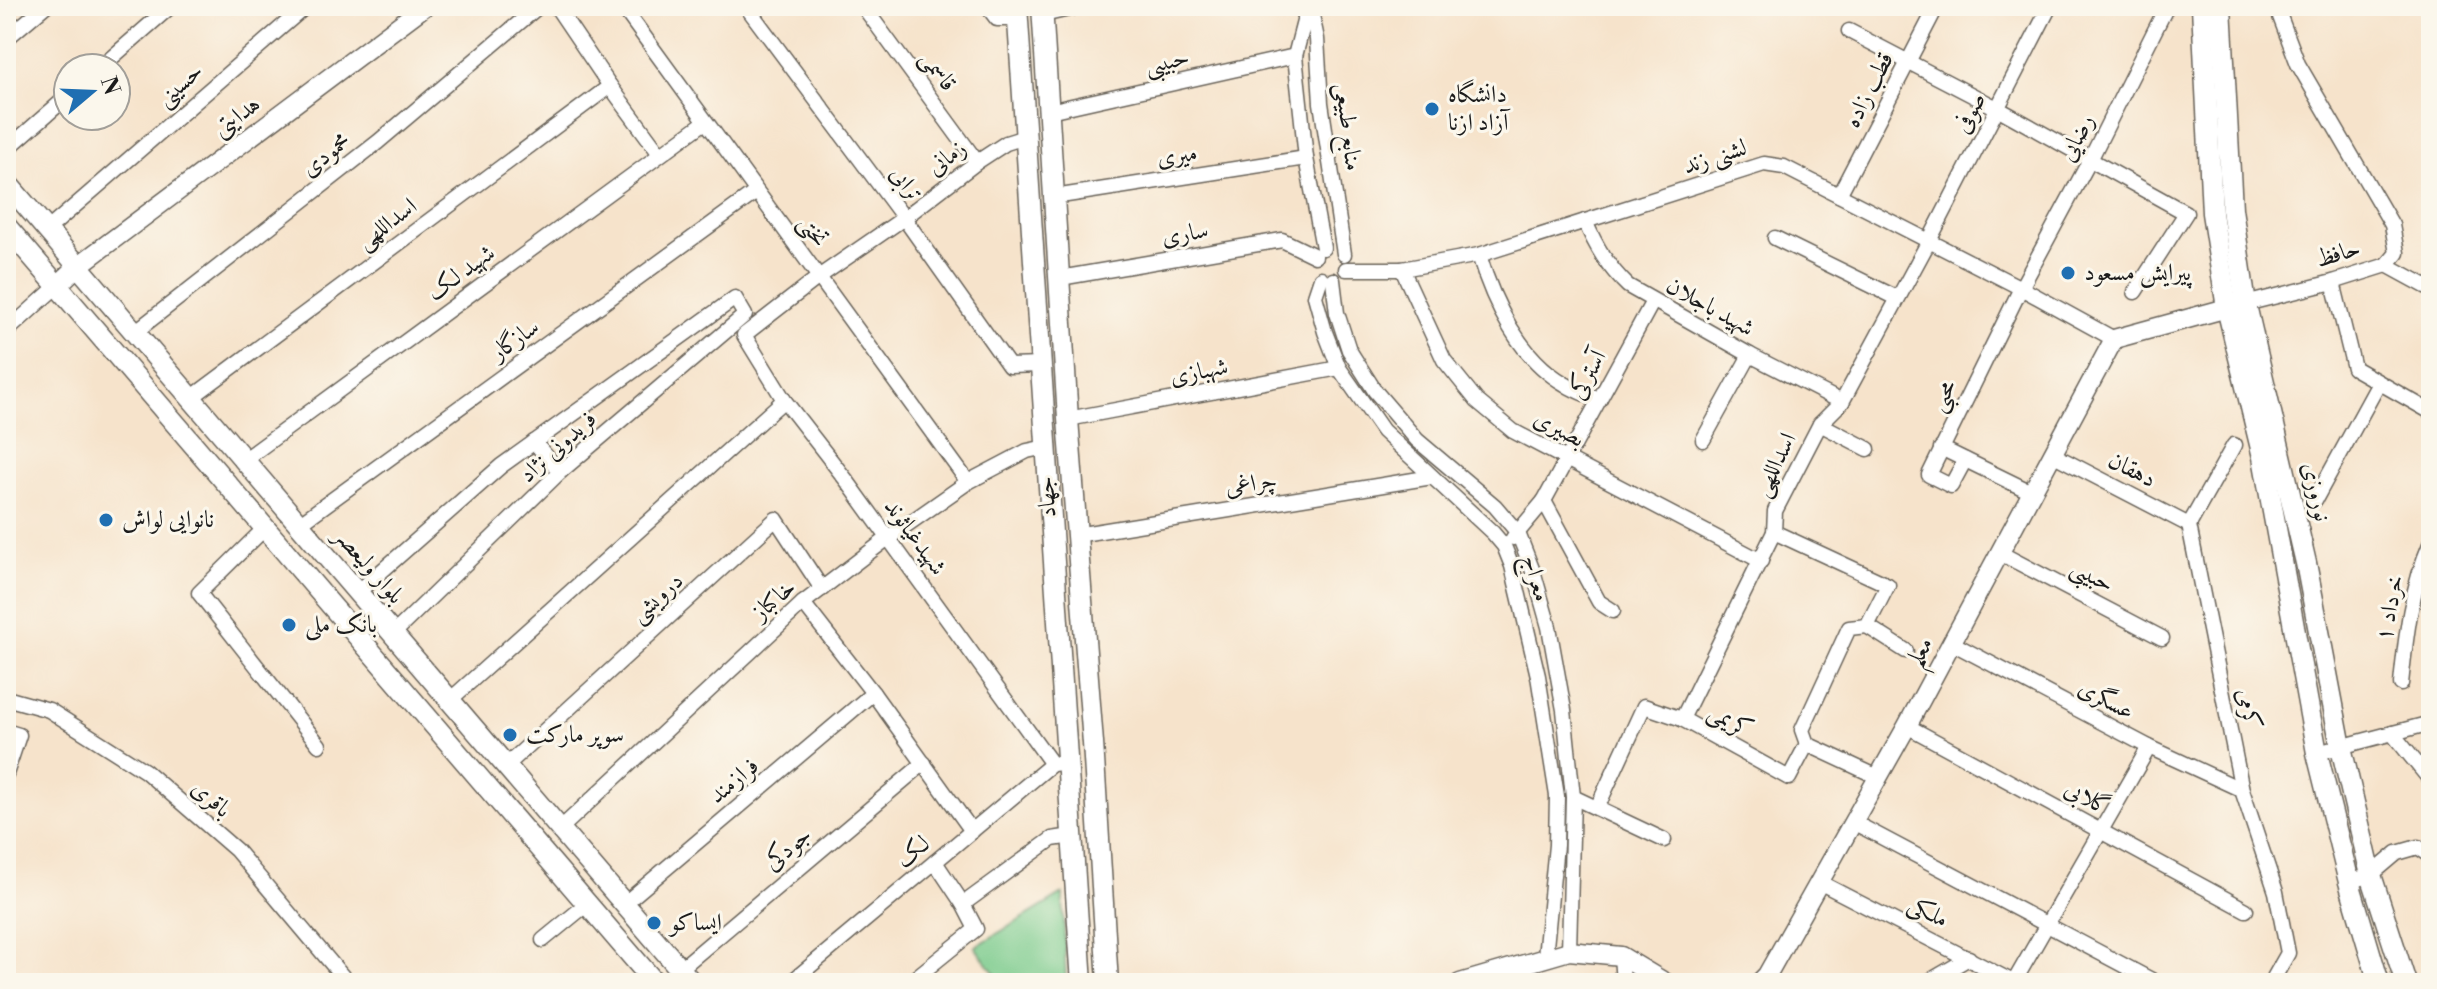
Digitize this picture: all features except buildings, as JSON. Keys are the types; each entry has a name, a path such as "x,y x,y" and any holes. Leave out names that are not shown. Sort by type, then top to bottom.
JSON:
{"main road":[{"name":"نوروزی","path":"2202,6 2212,213 2306,563 2341,747 2371,875 2406,983"},
{"name":"نوروزی","path":"2221,6 2236,307 2317,753 2349,882 2379,983"},
{"name":"جهاد","path":"1042,10 1108,983"},
{"name":"جهاد","path":"1018,12 1061,673 1060,763 1072,836 1082,983"},
{"name":"بلوار ولیعصر","path":"6,182 686,976"},
{"path":"6,226 655,983"},
{"path":"1061,673 1087,672"},
{"path":"587,904 608,885"},
{"path":"1078,917 1104,918"}],"street":[{"path":"6,39 45,6"},
{"path":"118,52 171,6"},
{"name":"حسینی","path":"47,230 306,6"},
{"name":"هدایتی","path":"57,286 78,266 425,6"},
{"name":"محمودی","path":"135,332 378,142 539,6"},
{"path":"556,6 660,154"},
{"name":"تختی","path":"622,6 968,482"},
{"name":"ترابی","path":"746,6 904,218 1009,366 1041,365"},
{"name":"قاسمی","path":"863,6 977,162"},
{"path":"987,6 997,19 1018,12"},
{"path":"1042,10 1082,6"},
{"name":"منابع طبیعی","path":"1309,6 1295,56 1319,252"},
{"name":"منابع طبیعی","path":"1309,6 1317,39 1321,103 1344,254"},
{"name":"قطب زاده","path":"1839,195 1937,6"},
{"name":"صوفی","path":"1929,241 2050,6"},
{"name":"رضایی","path":"2021,288 2090,160 2167,6"},
{"name":"حافظ","path":"2114,339 2333,282 2387,265 2397,253 2392,225 2298,64 2276,6"},
{"path":"1849,31 1997,108 2186,213 2135,292"},
{"name":"حبیبی","path":"1049,111 1295,56"},
{"name":"اسداللهی","path":"191,398 610,86"},
{"path":"6,150 52,110"},
{"name":"شهید لک","path":"244,460 705,122"},
{"name":"زمانی","path":"744,335 977,162 1006,143 1025,137"},
{"name":"میری","path":"1054,197 1306,158"},
{"name":"لشنی زند","path":"1346,269 1402,269 1479,255 1764,164 1784,167 2114,339"},
{"name":"سازگار","path":"299,524 756,192"},
{"name":"شهید باجلان","path":"1585,221 1596,249 1628,286 1750,355 1842,402"},
{"path":"1775,238 1897,298"},
{"name":"ساری","path":"1060,278 1282,240 1319,252"},
{"name":"اسداللهی","path":"1682,719 1774,532 1775,511 1820,424 1842,402 1929,241"},
{"path":"1330,246 1344,254 1346,269 1339,278 1327,279 1315,270 1319,252 1330,246"},
{"path":"1479,255 1489,289 1527,353 1562,383 1599,400"},
{"path":"2387,265 2431,289"},
{"name":"بصیری","path":"1402,269 1444,360 1477,401 1513,431 1761,561"},
{"name":"معراج","path":"1327,279 1315,296 1339,368 1383,431 1493,533 1504,546 1512,566 1538,676 1557,796 1556,845 1545,957"},
{"name":"معراج","path":"1327,279 1349,350 1375,391 1417,440 1495,506 1518,533 1534,574 1549,627 1564,710 1573,797 1569,951"},
{"path":"2333,282 2354,368 2431,412"},
{"path":"6,332 57,286"},
{"name":"محبی","path":"1965,460 1951,486 1929,475 2021,288"},
{"name":"فریدونی نژاد","path":"393,634 560,472 745,315 735,298 534,442"},
{"name":"آسترکی","path":"1504,546 1544,501 1653,301"},
{"name":"شهید‌غیاثوند","path":"744,335 784,400 1060,763"},
{"name":"معلم","path":"1759,983 1767,975 1907,726 2114,339"},
{"path":"1703,440 1750,355"},
{"name":"شهبازی","path":"1068,419 1339,368"},
{"path":"2315,500 2379,383"},
{"path":"450,700 784,400"},
{"path":"1820,424 1868,449"},
{"path":"358,592 501,466 534,442 560,472"},
{"path":"2189,525 2234,445"},
{"name":"خاکباز","path":"560,829 803,603 968,482 1027,451 1046,447"},
{"path":"1941,448 2033,493"},
{"name":"دهقان","path":"2054,455 2189,525"},
{"name":"چراغی","path":"1076,535 1432,477"},
{"path":"1544,501 1599,602 1613,611"},
{"name":"درویشی","path":"506,766 776,519 822,589"},
{"name":"کرمی","path":"2189,525 2242,790 2276,892 2288,953 2276,981"},
{"path":"265,528 199,593 319,745"},
{"path":"1774,532 1888,585 1867,626"},
{"name":"خرداد ۱","path":"2401,684 2408,617 2421,564 2431,542"},
{"name":"حبیبی","path":"2000,553 2162,638"},
{"path":"803,603 873,693 972,831"},
{"path":"1878,777 1807,744 1802,730 1849,628 1867,626 1906,651"},
{"name":"عسگری","path":"1952,643 2149,747 2242,790"},
{"name":"فرازمند","path":"624,904 873,693"},
{"name":"باقری","path":"6,698 49,710 145,771 236,850 348,983"},
{"name":"کریمی","path":"1597,808 1644,706 1682,719 1789,778 1807,744"},
{"path":"2317,753 2431,723"},
{"name":"گلابی","path":"1907,726 2246,910"},
{"path":"6,731 19,735 6,774"},
{"path":"2392,733 2431,781"},
{"path":"2014,983 2149,747"},
{"name":"جودکی","path":"686,976 924,763"},
{"name":"لک","path":"790,983 972,831 1060,763"},
{"path":"1573,797 1664,840"},
{"path":"1853,822 2157,983"},
{"path":"963,904 1052,839 1072,836"},
{"path":"2349,882 2371,875 2397,853 2418,847 2431,856"},
{"path":"909,983 976,929 935,862"},
{"name":"ملکی","path":"1819,882 1969,958 1988,976 2014,983"},
{"path":"543,940 587,904"},
{"path":"1460,983 1569,951 1621,956 1666,983"},
{"path":"1621,956 1623,983"},
{"path":"1926,983 1969,958"}],"green space":[{"path":"1063,894 1066,983 1002,983 975,947"}],"place":[{"name":"دانشگاه آزاد ازنا","path":"1432,109"},
{"name":"پیرایش مسعود","path":"2068,273"},
{"name":"نانوایی لواش","path":"106,520"},
{"name":"بانک ملی","path":"289,625"},
{"name":"سوپر مارکت","path":"510,735"},
{"name":"ایساکو","path":"654,923"}]}
